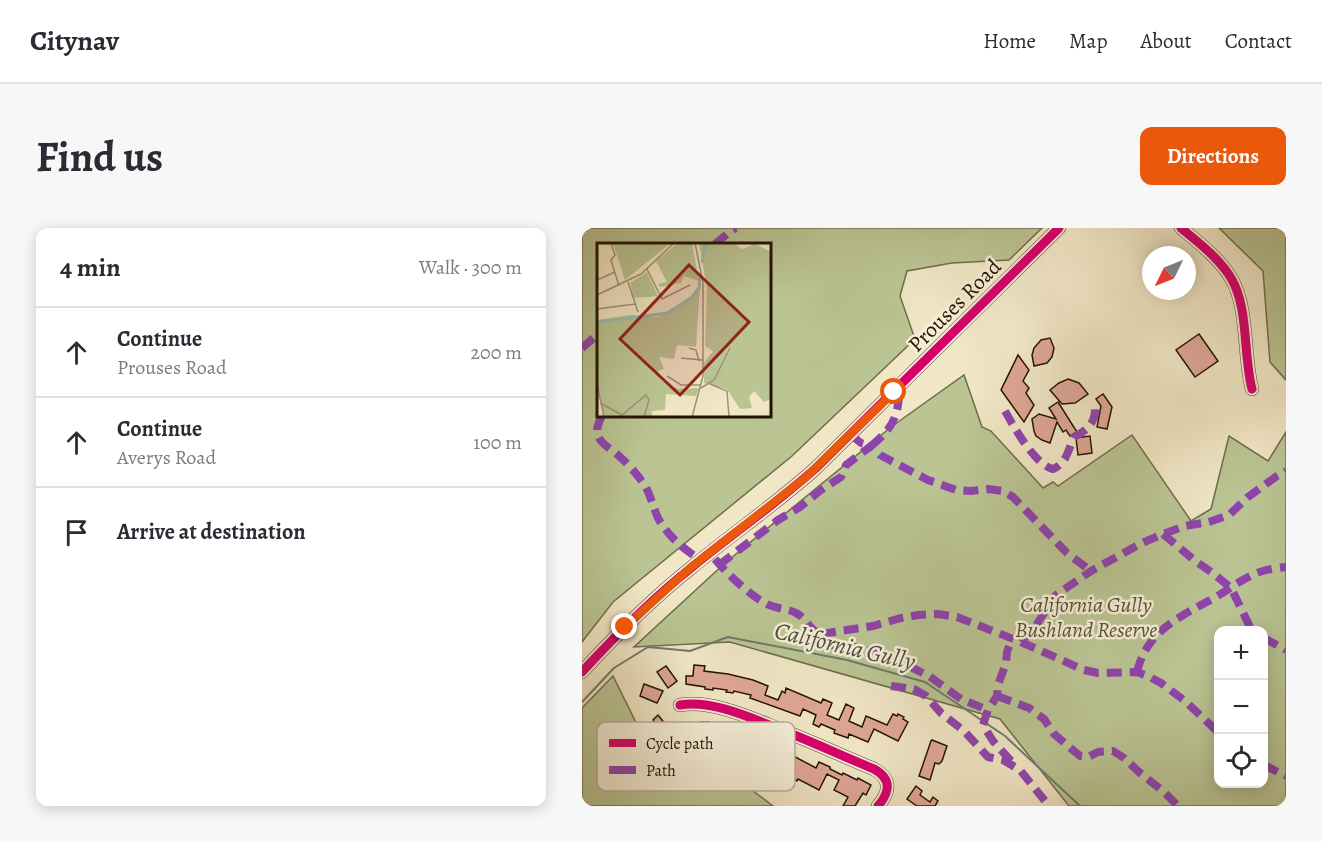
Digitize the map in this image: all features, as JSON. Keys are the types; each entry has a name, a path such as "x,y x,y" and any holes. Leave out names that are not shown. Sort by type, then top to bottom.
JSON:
{"street":[{"name":"Prouses Road","path":"582,672 644,609 684,573 782,498 816,468 1059,228"},
{"path":"1181,228 1217,261 1231,277 1235,286 1241,305 1251,389"},
{"path":"680,705 699,704 738,713 761,722"},
{"path":"795,735 882,774 887,784 885,796 878,806"}],"green space":[{"path":"582,228 1042,228 1009,260 952,263 907,271 900,296 915,339 792,456 613,602 582,642"},
{"path":"1219,228 1280,228 1286,235 1286,380 1270,362 1263,271"},
{"name":"California Gully Bushland Reserve","path":"964,375 982,427 991,431 1043,488 1053,482 1058,486 1132,435 1191,521 1211,509 1229,436 1268,461 1286,432 1286,806 1069,806 1000,719 730,642 634,647 725,563 891,427"},
{"path":"613,676 636,722 597,722 597,791 753,791 773,806 582,806 582,708"}],"building":[{"path":"1199,334 1218,361 1195,377 1176,350"},
{"path":"1050,338 1054,348 1052,357 1047,363 1034,366 1032,355 1034,348 1041,340"},
{"path":"1018,355 1029,370 1023,381 1029,388 1026,393 1034,405 1024,422 1001,390"},
{"path":"1068,379 1079,383 1088,394 1075,403 1062,404 1050,390"},
{"path":"1103,394 1112,407 1107,429 1097,427 1101,406 1096,399"},
{"path":"1058,402 1077,432 1070,436 1066,430 1063,432 1057,422 1050,443 1036,436 1032,419 1039,414 1056,419 1049,408"},
{"path":"1090,436 1092,453 1078,455 1076,438"},
{"path":"694,665 705,666 704,671 728,674 768,686 765,695 778,700 782,691 785,693 786,688 821,703 823,699 832,703 827,715 839,720 846,704 854,708 849,721 862,727 866,716 887,725 893,714 897,716 898,714 908,722 898,741 874,729 868,742 849,734 848,738 834,733 835,730 821,724 819,727 813,724 816,715 803,709 800,716 750,698 751,695 686,684 686,676 693,676"},
{"path":"666,666 677,681 668,688 657,672"},
{"path":"644,684 663,691 657,703 640,696"},
{"path":"658,715 664,722 654,722 653,720"},
{"path":"932,740 947,746 942,761 939,764 935,763 930,780 919,776"},
{"path":"795,757 816,768 819,762 842,775 843,773 857,780 858,778 871,785 866,795 863,793 855,806 843,806 848,797 834,790 839,780 827,774 819,790 798,779 795,780"},
{"path":"916,786 922,791 920,795 930,802 933,797 938,801 935,806 917,806 907,799"}],"waterway":[{"name":"California Gully","path":"582,702 614,668 648,647 690,651 728,637 847,660 925,682 1005,736 1080,806"}],"marked path":[{"path":"716,243 736,228"},
{"path":"582,348 597,335"},
{"path":"851,435 861,443 871,446 883,435 891,425 896,413 899,397 894,392"},
{"path":"1005,411 1032,453 1046,466 1053,469 1064,460 1074,437 1091,424 1095,415 1094,403"},
{"path":"602,417 597,429 601,441 625,462 644,484 666,531 682,547 701,560"},
{"path":"719,565 778,520 841,477 846,465 871,446 880,455 928,480 956,490 1003,491 1013,497 1067,553 1091,571"},
{"path":"1021,642 1035,627 1056,595 1091,571 1163,534 1229,515 1248,497 1286,471"},
{"path":"1163,534 1231,588 1250,626"},
{"path":"715,559 752,595 769,605 800,615 834,646 848,646 886,655 929,676 961,699 988,710"},
{"path":"1137,672 1148,645 1166,626 1256,573 1286,567"},
{"path":"821,634 873,626 918,615 938,614 957,617 1084,670 1098,673 1137,672 1148,676 1185,701 1214,728"},
{"path":"1011,761 993,741 983,725 988,710 997,696 1012,638"},
{"path":"1268,640 1286,650"},
{"path":"891,686 914,689 926,696 988,757 1003,760 1020,770 1049,806"},
{"path":"997,696 1029,708 1044,719 1054,734 1080,756 1088,757 1098,752 1113,751 1178,806"},
{"path":"1268,767 1286,776"}],"cycle path":[{"path":"582,672 662,592 816,468 1059,228"},
{"path":"1181,228 1221,264 1237,290 1241,303 1252,389"},
{"path":"680,705 717,707 762,722"},
{"path":"795,736 880,773 886,781 887,791 878,806"}],"route":[{"path":"625,627 690,568 805,478 894,392"}]}
